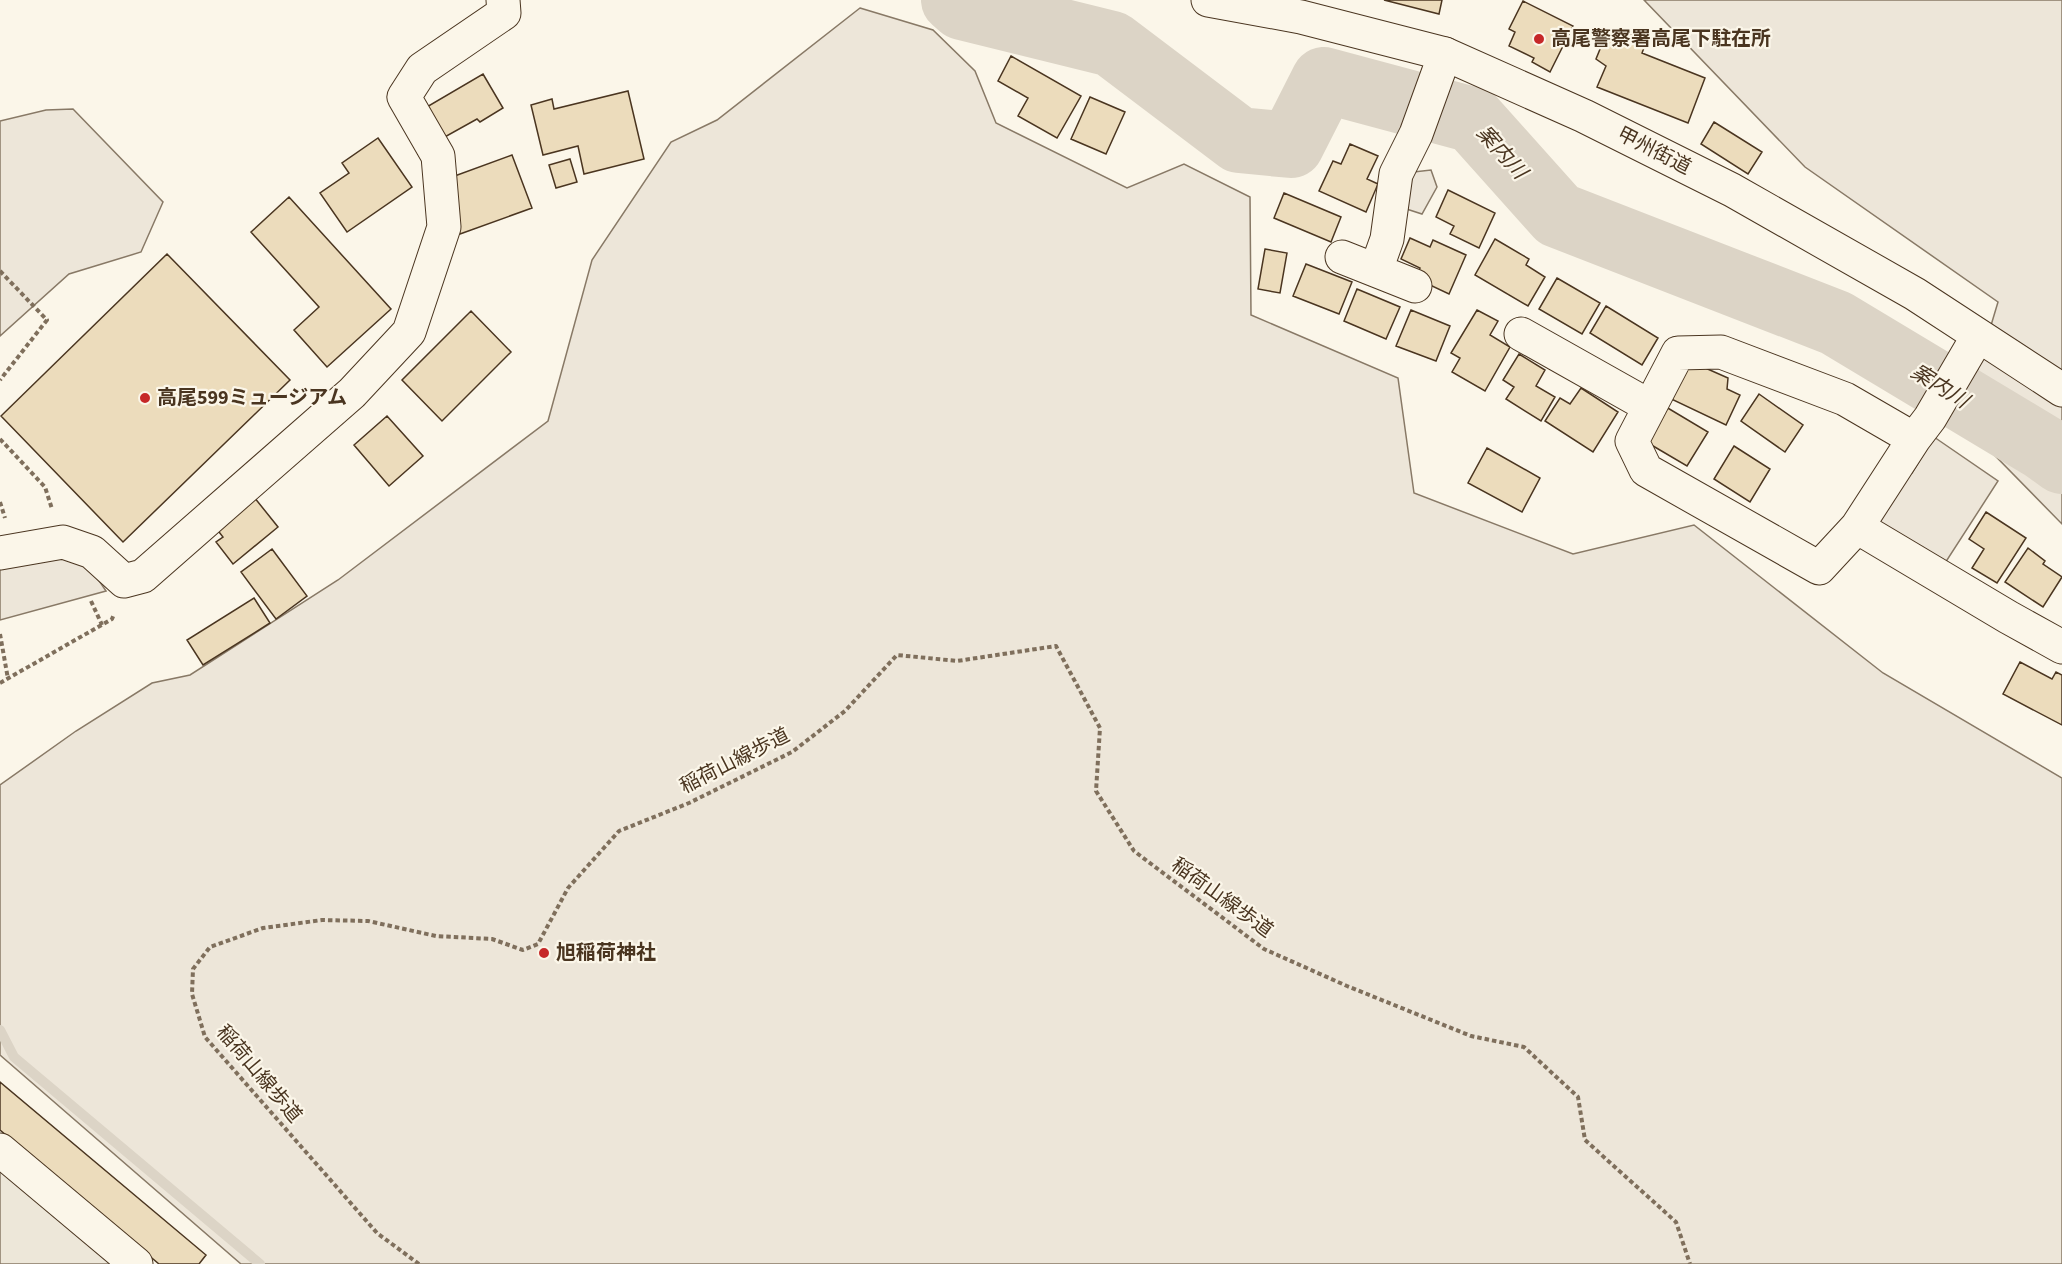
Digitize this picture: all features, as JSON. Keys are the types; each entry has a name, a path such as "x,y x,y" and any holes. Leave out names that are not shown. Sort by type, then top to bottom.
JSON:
{"main road":[{"path":"0,553 63,542 92,552 124,581 143,576 352,393 408,332 444,227 438,156 404,97 422,69 504,13 503,0"},
{"name":"甲州街道","path":"1208,0 1301,17 1445,54 1584,116 1732,190 1915,294 2062,390"},
{"path":"1376,270 1387,239 1396,174 1416,134 1445,54"},
{"path":"1342,257 1415,286"},
{"path":"1521,334 1649,406"},
{"path":"1922,429 1721,352 1678,353 1632,441 1646,470 1819,568 1857,527 1922,429 1978,336"},
{"path":"1857,527 2062,647"},
{"path":"0,1150 135,1264"}],"path":[{"path":"0,271 47,320 0,380"},
{"path":"0,439 45,487 63,542"},
{"path":"0,683 112,620 124,581"},
{"path":"0,634 8,679"},
{"name":"稲荷山線歩道","path":"419,1264 376,1233 205,1037 192,994 193,969 210,947 263,928 322,920 368,921 436,936 492,939 523,950 538,944 568,888 619,831 688,803 792,752 845,711 897,655 957,661 1056,646 1100,728 1096,791 1134,851 1264,949 1347,986 1471,1036 1524,1047 1578,1097 1585,1140 1676,1222 1689,1264"}],"shaded area":[{"path":"1644,0 2062,0 2062,524 1962,422 1998,302 1805,167"},
{"path":"860,8 933,30 975,71 996,123 1127,188 1184,164 1250,197 1251,315 1398,378 1414,493 1573,554 1694,525 1883,673 2062,778 2062,1264 241,1264 0,1055 0,785 76,731 152,683 190,675 338,580 548,421 592,260 671,142 717,120"},
{"path":"73,109 163,202 141,252 69,274 0,336 0,121 46,110"},
{"path":"1431,170 1437,187 1422,214 1391,204 1396,174"},
{"path":"1934,437 1998,481 1938,574 1857,527 1897,466 1912,473"},
{"path":"63,553 88,568 106,591 0,620 0,563"},
{"path":"0,1150 136,1264 0,1264"}],"building":[{"path":"1384,0 1442,0 1439,14"},
{"name":"高尾警察署高尾下駐在所","path":"1523,1 1573,26 1550,72 1532,62 1534,58 1509,46 1515,32 1509,29"},
{"path":"1622,31 1647,40 1642,53 1705,78 1688,123 1597,87 1606,66 1596,59 1607,32 1620,37"},
{"path":"1011,56 1081,96 1057,138 1018,116 1028,98 998,81"},
{"path":"483,74 503,108 480,122 477,119 443,138 425,108"},
{"path":"628,91 644,159 584,174 578,146 543,155 531,105 552,99 554,109"},
{"path":"1090,97 1125,112 1106,154 1071,139"},
{"path":"1714,122 1762,152 1748,174 1701,144"},
{"path":"378,138 412,187 347,232 320,193 349,173 342,163"},
{"path":"1350,144 1378,156 1367,179 1378,184 1366,212 1319,191 1333,161 1341,164"},
{"path":"512,155 532,208 460,234 441,181"},
{"path":"570,159 577,182 556,188 549,165"},
{"path":"1448,190 1495,213 1479,248 1450,234 1454,226 1436,217"},
{"path":"1284,193 1341,217 1331,242 1274,218"},
{"path":"289,197 391,309 327,367 294,330 319,307 251,232"},
{"path":"1410,238 1430,247 1433,240 1466,255 1449,294 1415,278 1420,268 1401,259"},
{"path":"1495,239 1529,259 1526,265 1545,277 1528,306 1475,275"},
{"path":"1265,249 1287,253 1280,293 1258,289"},
{"name":"高尾599ミュージアム","path":"167,254 290,380 123,542 1,416"},
{"path":"1306,264 1352,282 1339,314 1293,296"},
{"path":"1557,278 1600,303 1582,334 1539,309"},
{"path":"1357,289 1400,307 1386,339 1344,321"},
{"path":"1606,306 1658,338 1642,365 1590,333"},
{"path":"1411,310 1450,326 1436,361 1396,346"},
{"path":"1477,310 1498,321 1490,335 1510,347 1485,391 1452,372 1460,358 1451,353"},
{"path":"471,311 511,352 442,421 402,380"},
{"path":"1519,354 1545,370 1536,386 1555,397 1541,421 1506,399 1514,387 1503,380"},
{"path":"1685,359 1728,378 1727,389 1740,395 1726,425 1667,397"},
{"path":"1581,388 1618,412 1593,452 1545,421 1560,398 1570,404"},
{"path":"1759,394 1803,425 1785,452 1741,421"},
{"path":"1656,401 1708,432 1687,466 1648,443"},
{"path":"387,416 423,456 389,486 354,445"},
{"path":"1734,446 1770,469 1750,502 1714,479"},
{"path":"1487,448 1540,478 1522,512 1468,483"},
{"path":"254,497 278,527 233,564 216,542 223,537 216,528"},
{"path":"1986,512 2026,538 1997,583 1972,568 1984,549 1969,539"},
{"path":"2028,548 2045,561 2043,564 2062,577 2043,607 2005,582"},
{"path":"272,549 307,596 276,619 241,572"},
{"path":"254,598 270,623 203,665 187,640"},
{"path":"2020,662 2052,679 2056,672 2062,675 2062,725 2003,694"},
{"path":"0,1082 206,1255 199,1264 159,1264 0,1130"}],"waterway":[{"name":"案内川","path":"954,0 962,7 1112,44 1239,140 1291,145 1324,80 1473,120 1558,215 1836,323 2062,461"},
{"path":"0,1030 14,1057 260,1264"}],"place":[{"name":"高尾警察署高尾下駐在所","path":"1539,39"},
{"name":"高尾599ミュージアム","path":"145,398"},
{"name":"旭稲荷神社","path":"544,953"}]}
